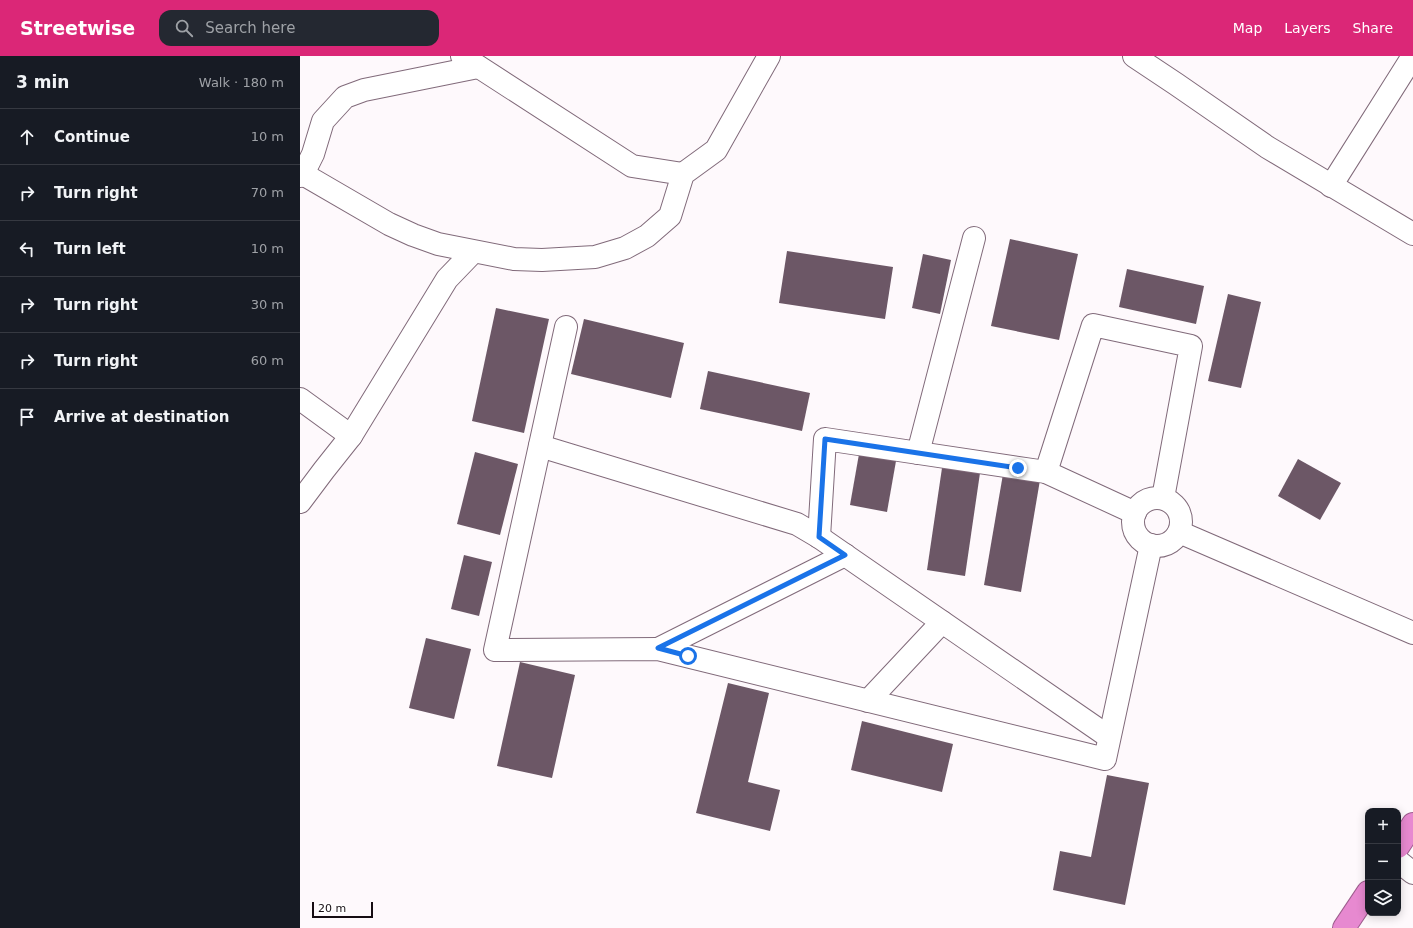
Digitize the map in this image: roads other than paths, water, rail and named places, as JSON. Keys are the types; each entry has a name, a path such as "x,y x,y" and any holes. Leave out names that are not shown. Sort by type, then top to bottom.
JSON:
{"highway":[{"path":"1400,844 1413,824"},
{"path":"1344,928 1365,896"}],"street":[{"path":"683,174 632,166 470,61 364,90 345,97 323,121 313,154 302,175 389,224 438,244 514,259 542,260 595,257 625,248 647,236 670,216 683,174 716,150 769,56"},
{"path":"1134,56 1267,147 1413,234"},
{"path":"1332,186 1413,56"},
{"path":"918,453 974,238"},
{"path":"300,502 351,436 447,279 473,252"},
{"path":"1046,472 1093,325 1191,346 1163,498"},
{"path":"566,327 495,650 658,648 1104,759 1151,545"},
{"path":"300,399 351,436"},
{"path":"819,537 825,439 1046,472 1135,513"},
{"path":"540,446 797,524 819,537 1109,737"},
{"path":"1150,498 1163,498 1174,504 1179,510 1182,519 1182,527 1173,541 1165,545 1151,545 1141,540 1136,533 1133,525 1133,516 1142,502 1150,498"},
{"path":"1179,532 1413,633"},
{"path":"658,648 845,555"},
{"path":"868,701 942,622"},
{"path":"1401,863 1413,873"}]}
